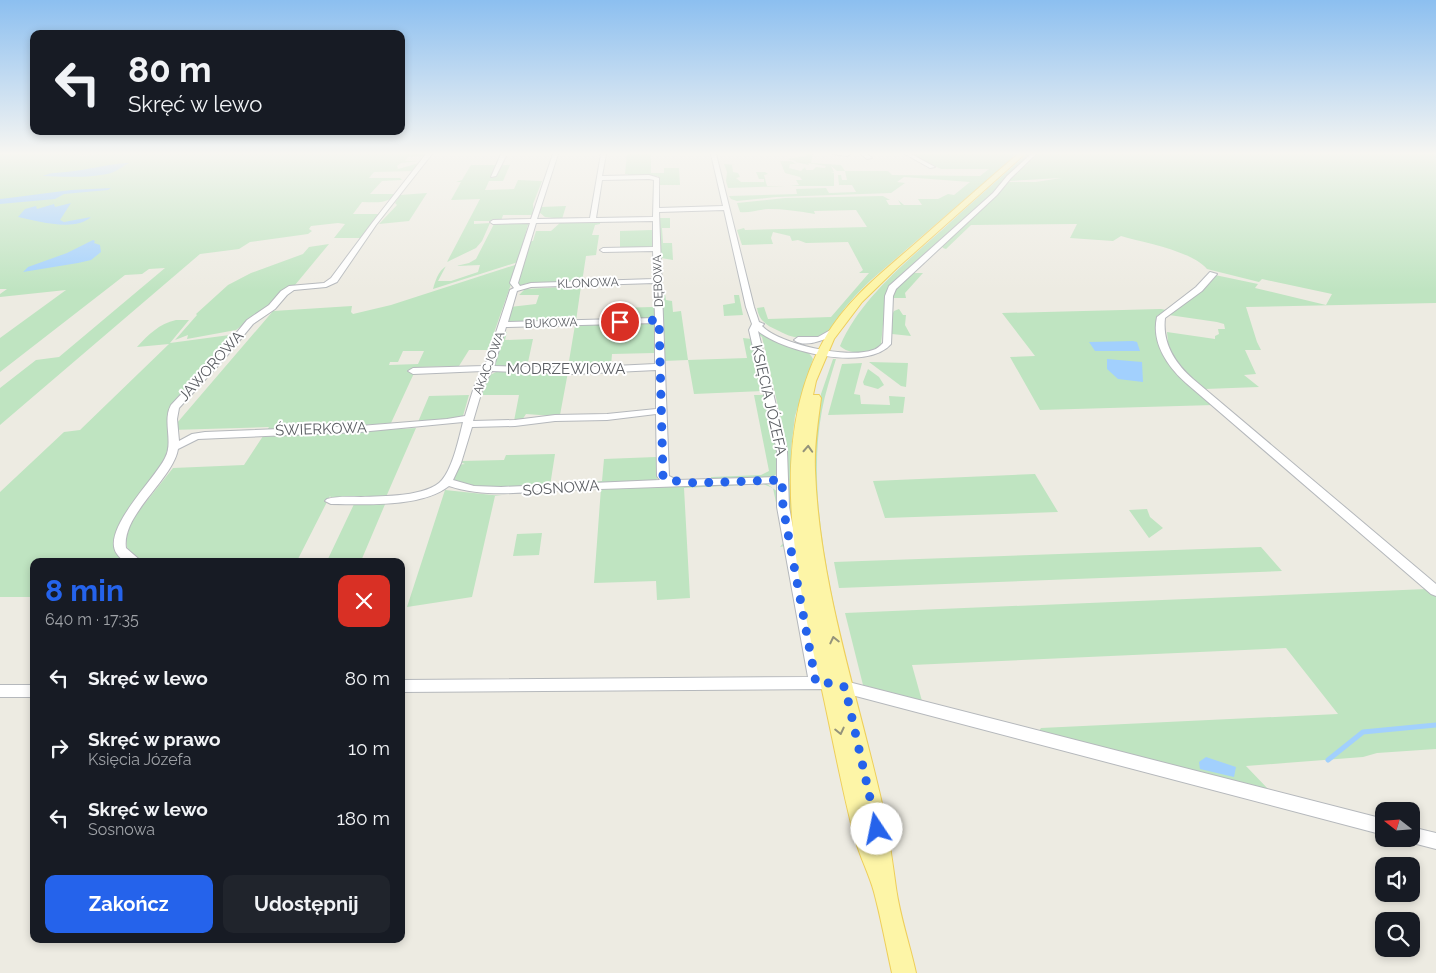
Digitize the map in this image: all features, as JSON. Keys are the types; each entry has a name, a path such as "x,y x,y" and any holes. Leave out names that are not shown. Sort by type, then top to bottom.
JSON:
{"main road":[{"path":"904,973 884,890 880,844 830,685 808,469 810,432 814,401 824,354 834,331 865,291 970,199"},
{"path":"824,354 861,305 898,263"}],"street":[{"name":"JAWOROWA","path":"175,447 171,416 174,407 222,356 250,322 272,307 284,293 292,288 330,283 394,199"},
{"name":"AKACJOWA","path":"444,485 468,421 481,379 489,369 513,292 518,288 514,282 540,199"},
{"path":"592,220 595,199"},
{"name":"DĘBOWA","path":"656,199 663,476"},
{"name":"KSIĘCIA JÓZEFA","path":"725,199 757,322 763,332 778,340 824,354"},
{"path":"824,354 863,355 875,353 884,348 888,341 889,296 892,288 989,199"},
{"path":"493,222 592,220 727,208"},
{"path":"537,210 540,216 553,220"},
{"path":"602,250 657,249"},
{"path":"1213,274 1199,290 1161,317 1162,341 1168,359 1196,387 1436,591"},
{"name":"KLONOWA","path":"518,288 531,285 657,281"},
{"name":"BUKOWA","path":"503,325 659,320"},
{"name":"KSIĘCIA JÓZEFA","path":"757,322 824,354"},
{"name":"KSIĘCIA JÓZEFA","path":"757,322 752,330 782,452 783,507 830,685"},
{"name":"KSIĘCIA JÓZEFA","path":"798,340 820,338 834,331"},
{"name":"MODRZEWIOWA","path":"412,371 421,369 489,369 574,371 660,367"},
{"name":"ŚWIERKOWA","path":"175,447 196,436 205,435 468,421 515,423 555,418 607,417 662,411"},
{"path":"131,558 122,552 119,546 123,530 171,458 175,447"},
{"name":"SOSNOWA","path":"663,476 666,480 676,483"},
{"name":"SOSNOWA","path":"444,485 505,492 552,488 782,480"},
{"path":"331,501 417,496 444,485"},
{"path":"405,686 830,685 1375,826"},
{"path":"0,691 30,691"},
{"path":"1420,837 1436,841"}],"green space":[{"path":"0,199 389,199 362,202 353,214 380,214 362,238 334,238 345,224 338,223 311,226 309,229 312,231 308,234 250,242 239,249 200,254 0,425 0,388 36,360 59,357 165,268 149,269 142,274 125,275 0,372 0,338 66,290 0,297 0,294 7,289 0,289"},
{"path":"397,199 423,199 409,221 379,224 397,205 395,203"},
{"path":"480,199 535,199 533,204 534,215 503,215 501,221 474,221 474,224 490,223 482,241 476,248 447,262"},
{"path":"732,199 753,199 737,201"},
{"path":"771,199 889,199 886,200 889,205 901,205 898,200 904,205 922,205 918,199 964,199 857,293 826,333 816,338 803,339 790,336 764,322 757,308 764,307 768,319 831,317 869,273 859,273 863,270 848,242 806,243 798,240 792,241 790,236 773,232 771,238 773,244 742,245 737,230 744,228 745,230 867,227 856,210 814,211 815,214 774,209 740,212 737,203"},
{"path":"976,199 986,199 894,281 886,294 881,345 872,350 860,352 849,351 840,346 859,313 871,297 913,255"},
{"path":"990,199 1436,199 1436,303 1246,307 1261,350 1245,350 1256,374 1244,375 1259,387 1205,389 1191,378 1169,352 1167,332 1215,339 1215,336 1219,334 1218,329 1225,329 1224,324 1217,322 1169,315 1202,290 1215,275 1258,284 1255,288 1326,305 1332,294 1262,279 1259,282 1207,269 1191,257 1180,252 1121,236 1113,241 1070,238 1077,224 971,225 946,249 941,245"},
{"path":"566,206 562,219 545,217 539,212 541,207"},
{"path":"659,218 670,218 670,228 662,228 663,243 672,243 673,260 661,258"},
{"path":"529,221 518,262 433,289 441,270 446,266 438,281 451,281 478,272 480,265 456,266 476,259 494,224"},
{"path":"651,221 600,222 600,224 595,225 592,235 599,235 596,255 586,256 582,282 527,283 521,286 517,283 529,241 533,241 536,231 551,231 561,222"},
{"path":"652,221 654,221 654,247 620,248 620,231 652,230"},
{"path":"329,244 295,285 236,330 187,339 188,335 175,340 196,314 228,285 251,273 303,254 309,247"},
{"path":"518,264 488,350 469,350 459,366 419,367 415,371 391,423 366,425 362,431 416,428 386,497 332,499 330,496 299,558 137,558 128,552 125,536 130,522 173,468 244,465 269,427 171,430 273,311 352,306 351,312 353,314 391,305","holes":["403,351 424,351 418,364 389,365 390,362 398,362"]},
{"path":"912,273 923,273 905,293 906,298 892,298 897,287"},
{"path":"581,286 576,321 507,322 510,307 536,304 539,295 519,295 525,289"},
{"path":"665,294 666,300 672,301 673,312 681,311 688,360 664,361 661,295"},
{"path":"734,295 739,295 743,315 724,316 723,305 735,303"},
{"path":"653,301 656,301 655,318 614,319 615,308 653,307"},
{"path":"899,309 903,315 906,315 905,325 911,336 892,334 892,315 894,311"},
{"path":"1166,310 1157,316 1160,343 1165,358 1181,377 1214,405 1040,410 1010,357 1035,356 1002,313"},
{"path":"176,320 189,320 170,343 237,334 168,411 170,451 115,540 125,558 30,558 30,597 0,597 0,492 64,432 80,430 169,344 137,347 164,324"},
{"path":"654,324 654,353 612,354 611,366 605,367 588,365 568,367 575,325"},
{"path":"757,329 770,338 803,349 813,359 795,416 791,450 792,487 824,672 786,496 788,487 788,450 762,337 756,333"},
{"path":"505,332 507,332 505,340 533,339 527,367 557,367 556,369 498,367 493,365"},
{"path":"743,338 752,339 763,391 694,394 688,360 747,358"},
{"path":"833,359 836,359 822,410 818,442 817,475 819,509 828,576 849,674 826,579 818,528 814,448 821,394"},
{"path":"869,362 908,363 906,387 901,386"},
{"path":"862,363 854,394 860,395 861,404 890,405 889,396 905,397 903,413 828,415 842,364"},
{"path":"868,369 879,377 884,385 878,389 864,385 863,382"},
{"path":"496,372 568,372 560,415 526,414 522,420 514,421 519,395 482,395 488,376"},
{"path":"469,395 463,416 460,418 418,422 429,396"},
{"path":"754,395 765,395 779,456 779,473 771,477 711,479 711,477 761,475 769,471"},
{"path":"555,454 550,486 494,490 455,483 452,479 457,465 465,464 461,461 504,460 506,455"},
{"path":"659,458 660,476 654,482 565,485 564,483 602,481 604,459"},
{"path":"1035,474 1058,512 885,518 873,481"},
{"path":"761,482 772,488 763,484 684,488 690,598 657,600 656,581 594,583 601,488"},
{"path":"773,488 778,492 785,546 780,547 784,542"},
{"path":"445,490 502,496 495,496 472,597 407,607"},
{"path":"355,502 386,502 362,558 328,558"},
{"path":"1147,509 1150,517 1163,528 1149,538 1129,510"},
{"path":"542,533 539,555 513,556 517,534"},
{"path":"1261,547 1282,571 839,588 834,562"},
{"path":"1427,589 1436,597 1436,749 1246,766 1269,790 1039,731 1041,728 1338,714 1286,648 912,665 922,701 863,685 845,613"}],"water":[{"path":"0,199 51,199 0,204"},
{"path":"71,203 60,220 64,222 91,217 76,224 66,225 18,217 25,209 36,206 37,209 54,204 55,207"},
{"path":"93,240 95,241 94,243 100,245 101,252 91,260 23,272 28,267 67,253"},
{"path":"1089,342 1137,342 1140,351 1095,351"},
{"path":"1107,359 1142,362 1143,382 1118,379 1107,369"},
{"path":"1206,757 1236,767 1234,777 1200,769 1199,762"}],"waterway":[{"path":"1328,760 1363,732 1436,725"}],"route":[{"path":"620,322 659,320 663,476 666,480 676,483 696,483 782,480 783,507 816,683 829,683 845,687 877,829"}]}
